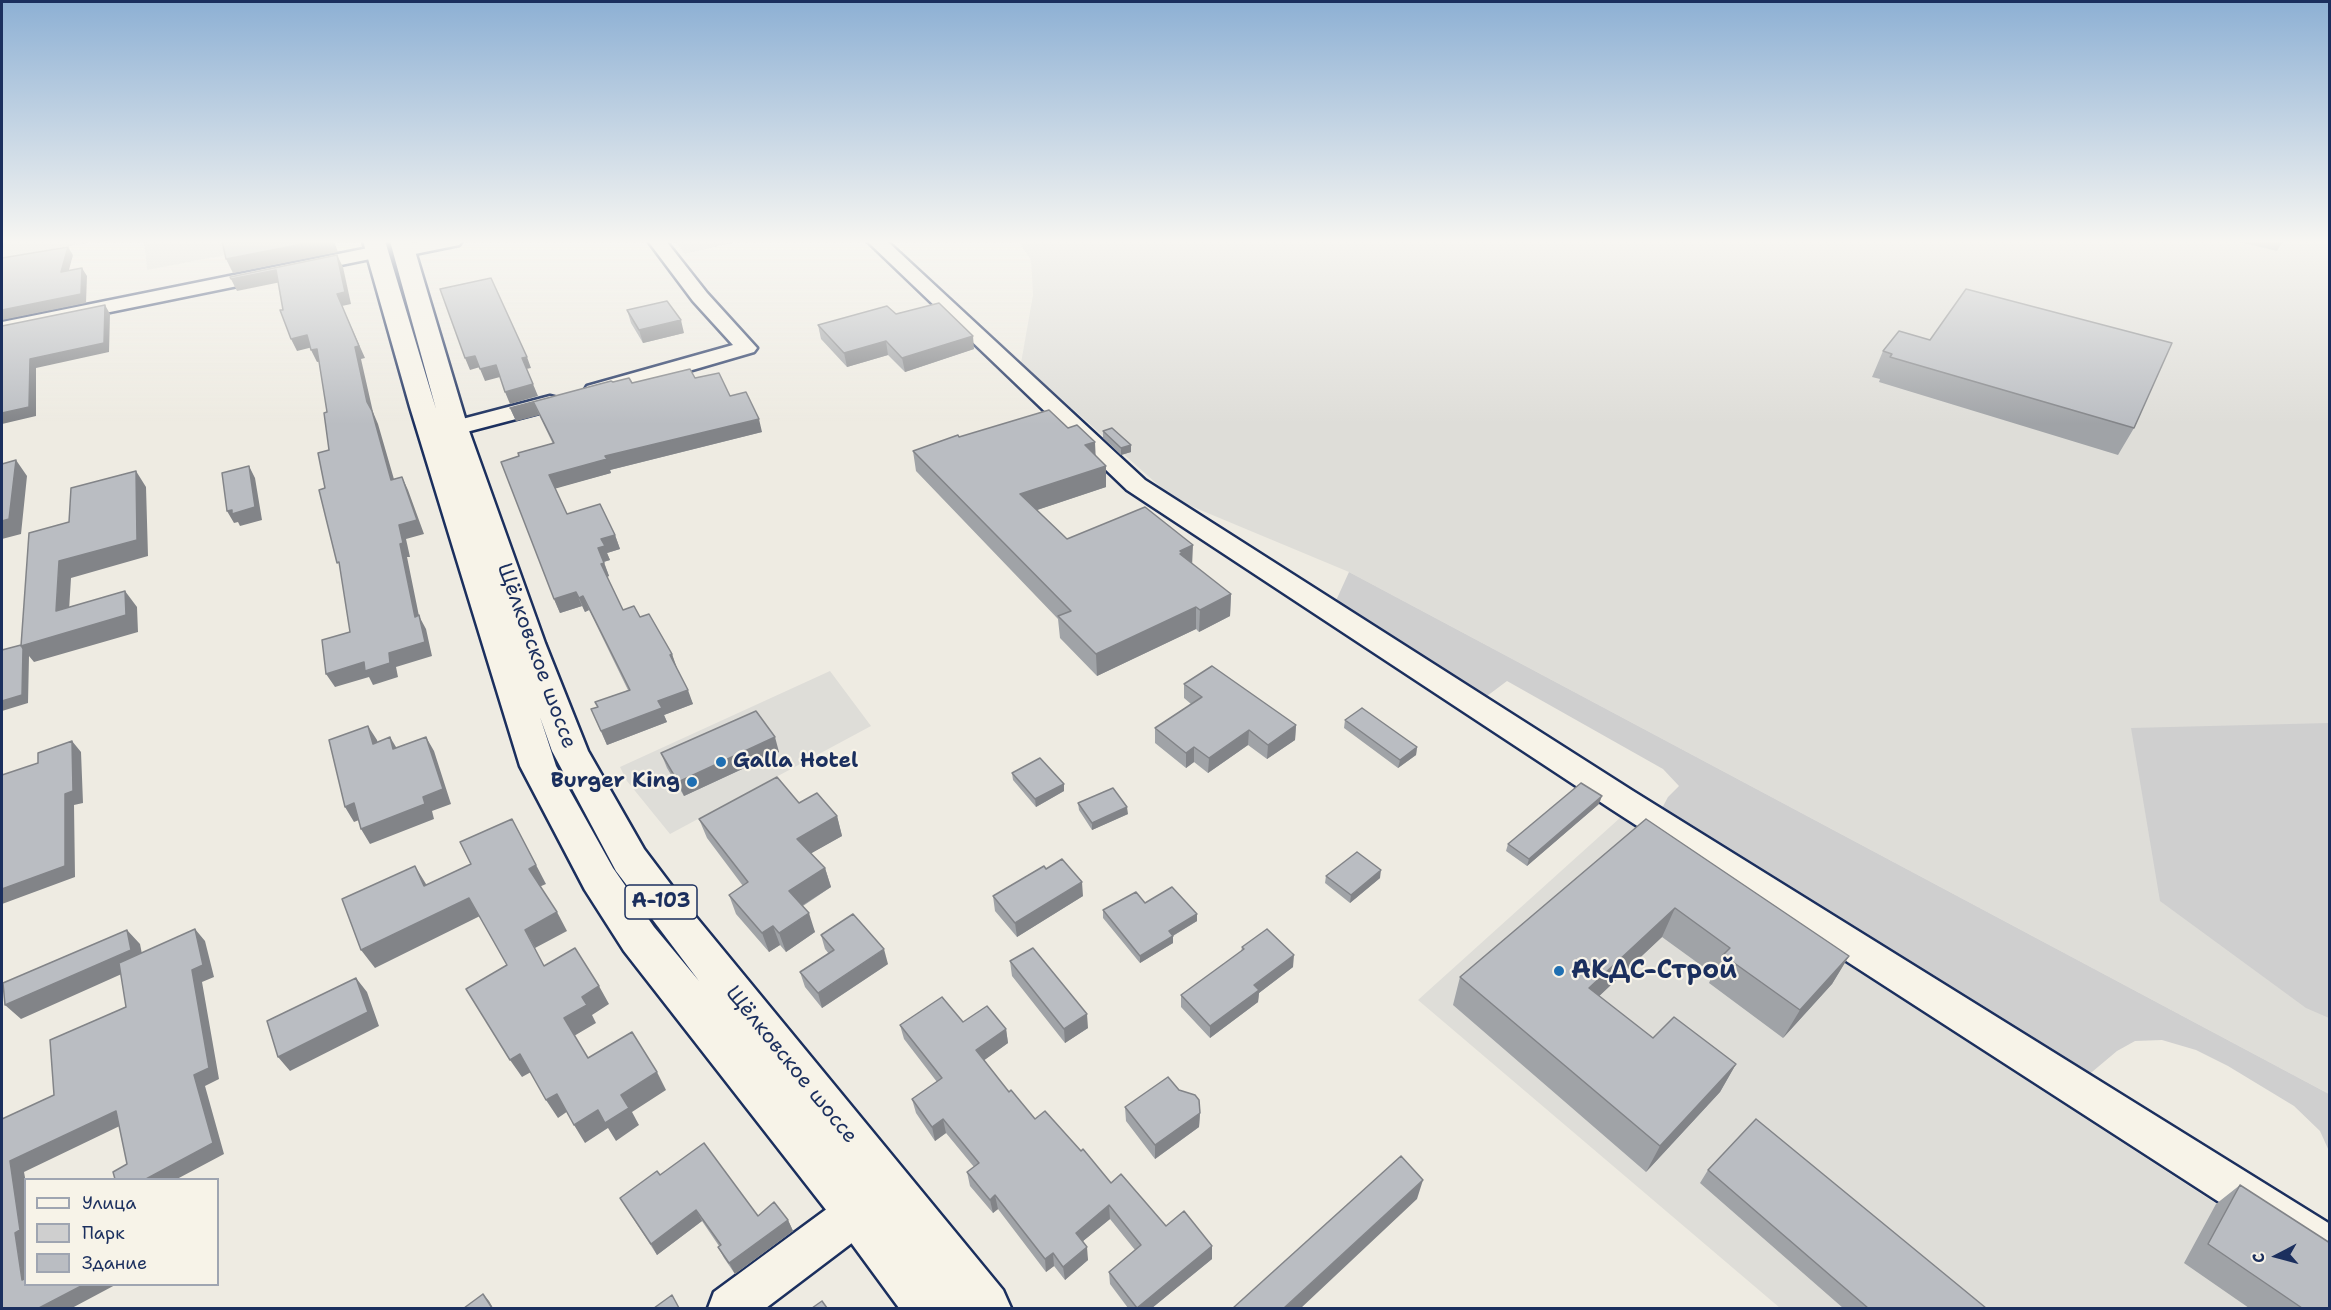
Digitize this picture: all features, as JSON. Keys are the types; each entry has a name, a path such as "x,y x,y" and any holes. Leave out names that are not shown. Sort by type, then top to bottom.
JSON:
{"main road":[{"name":"Щёлковское шоссе","path":"402,302 426,418 538,766 599,879 639,939 858,1212 930,1308"},
{"name":"Щёлковское шоссе","path":"410,302 529,643 570,751 630,860 985,1308"}],"street":[{"path":"2,327 121,302"},
{"path":"455,428 746,349 705,302"},
{"path":"941,302 1136,484 1622,800 2330,1249"},
{"path":"730,1308 858,1212"}],"shaded area":[{"path":"1032,302 2329,302 2329,1094 1349,572 1174,499 1021,363"},
{"path":"830,671 871,726 670,834 627,781 620,767"},
{"path":"1621,817 2329,1277 2329,1308 1780,1308 1418,1000"}],"green space":[{"path":"1349,572 2329,1094 2329,1151 2320,1131 2294,1106 2228,1066 2196,1050 2162,1040 2135,1041 2117,1051 2086,1077 1660,812 1668,797 1679,786 1663,769 1507,681 1483,699 1334,605"},
{"path":"2330,723 2329,1018 2306,1008 2160,901 2131,728"}],"building":[{"path":"2,302 41,302 2,310"},
{"path":"282,302 340,302 359,346 355,347 367,402 372,411 391,480 402,477 417,520 399,525 403,543 400,544 415,617 419,615 425,642 389,653 390,663 365,671 364,662 326,674 322,640 350,632 339,562 337,563 319,490 325,488 318,453 329,450 324,413 327,412 317,349 311,350 307,335 291,339 280,310 283,310"},
{"path":"445,302 502,302 527,357 522,358 533,384 505,392 496,365 480,369 475,356 465,358"},
{"path":"668,302 681,320 639,330 627,310"},
{"path":"1957,302 2016,302 2172,343 2134,428 1890,357 1892,354 1883,351 1899,331 1930,340"},
{"path":"939,303 973,336 902,358 886,341 844,353 818,325 887,306 896,314"},
{"path":"105,305 104,343 30,359 29,407 2,413 2,326"},
{"path":"690,369 695,378 719,373 730,396 746,392 759,419 605,456 607,459 549,475 567,514 600,504 615,535 601,539 605,546 598,548 604,563 601,564 623,610 634,606 640,617 649,614 672,654 670,655 688,690 658,701 662,708 601,731 591,709 598,707 595,702 630,690 583,596 579,598 576,592 554,599 501,462 519,456 518,453 554,443 534,403 510,408 611,381 629,378 632,383"},
{"path":"1049,410 1068,428 1077,425 1095,442 1085,445 1106,466 1020,494 1067,539 1145,507 1193,545 1180,551 1182,553 1180,554 1231,594 1200,610 1196,607 1096,654 1058,616 1071,611 913,451 958,435 959,437"},
{"path":"1112,428 1131,445 1121,448 1103,431"},
{"path":"16,460 9,519 2,521 2,464"},
{"path":"249,466 255,507 232,514 232,510 227,511 222,473"},
{"path":"136,471 137,540 59,561 56,611 125,591 126,615 21,646 29,533 69,522 71,488"},
{"path":"21,645 23,649 22,695 2,701 2,650"},
{"path":"1212,666 1296,725 1268,745 1249,730 1209,758 1194,747 1186,753 1155,728 1202,697 1184,684"},
{"path":"1362,708 1417,747 1400,760 1345,720"},
{"path":"756,711 775,737 678,782 661,753"},
{"path":"368,726 373,744 390,737 393,749 426,737 443,789 423,797 425,804 361,829 354,803 345,807 329,740"},
{"path":"72,741 73,791 65,794 65,866 2,889 2,775 38,763 38,753"},
{"path":"1040,758 1064,784 1035,799 1012,773"},
{"path":"777,777 799,803 817,793 837,816 797,839 825,868 789,891 809,913 779,933 773,926 762,933 729,895 748,882 699,819"},
{"path":"1581,783 1602,796 1529,859 1508,844"},
{"path":"1113,788 1127,807 1092,823 1078,803"},
{"path":"512,819 536,865 529,869 557,912 525,930 544,966 575,948 599,986 582,997 587,1005 564,1018 588,1058 632,1032 657,1072 621,1095 629,1108 605,1123 598,1110 574,1125 557,1094 546,1100 520,1054 510,1060 466,989 507,965 469,898 361,950 342,899 415,866 424,886 471,864 460,842"},
{"path":"1646,819 1849,956 1800,1010 1723,955 1730,948 1675,908 1589,988 1653,1038 1674,1017 1736,1064 1660,1146 1460,977"},
{"path":"1357,852 1381,870 1351,895 1326,876"},
{"path":"1062,859 1082,882 1015,923 993,896 1044,866 1046,869"},
{"path":"1172,887 1197,914 1169,931 1173,936 1140,956 1103,910 1136,892 1145,903"},
{"path":"853,914 884,949 818,993 800,972 834,950 821,935"},
{"path":"195,929 203,965 192,970 209,1068 194,1075 213,1143 148,1178 115,1178 113,1172 127,1164 116,1111 10,1161 20,1230 15,1233 24,1286 81,1286 39,1308 2,1308 2,1119 54,1095 50,1040 126,1007 119,963"},
{"path":"1267,929 1294,955 1254,985 1259,990 1210,1026 1181,995 1244,949 1242,947"},
{"path":"127,930 131,950 5,1005 3,983"},
{"path":"1033,948 1087,1014 1064,1029 1010,961"},
{"path":"356,978 368,1012 278,1057 267,1021"},
{"path":"942,997 963,1022 987,1006 1006,1029 976,1050 1009,1092 1011,1090 1035,1119 1045,1111 1081,1151 1083,1149 1111,1183 1121,1174 1166,1226 1184,1211 1212,1246 1137,1308 1109,1272 1141,1245 1109,1205 1076,1233 1087,1247 1063,1267 1053,1253 1045,1259 995,1195 990,1200 967,1172 979,1163 943,1119 932,1127 912,1099 942,1078 900,1025"},
{"path":"1168,1077 1179,1090 1195,1095 1199,1100 1200,1113 1155,1145 1125,1107"},
{"path":"1756,1119 1986,1308 1868,1308 1708,1170"},
{"path":"704,1143 758,1216 774,1202 788,1220 729,1263 718,1247 721,1245 696,1210 651,1244 620,1198 657,1171 660,1175"},
{"path":"1401,1156 1423,1180 1284,1308 1233,1308"},
{"path":"2240,1185 2330,1243 2330,1308 2302,1308 2208,1244"},
{"path":"483,1294 492,1308 464,1308"},
{"path":"672,1295 679,1308 654,1308"},
{"path":"822,1301 827,1308 812,1308"}],"place":[{"name":"Galla Hotel","path":"721,762"},
{"name":"Burger King","path":"692,782"},
{"name":"АКДС-Строй","path":"1559,971"}]}
